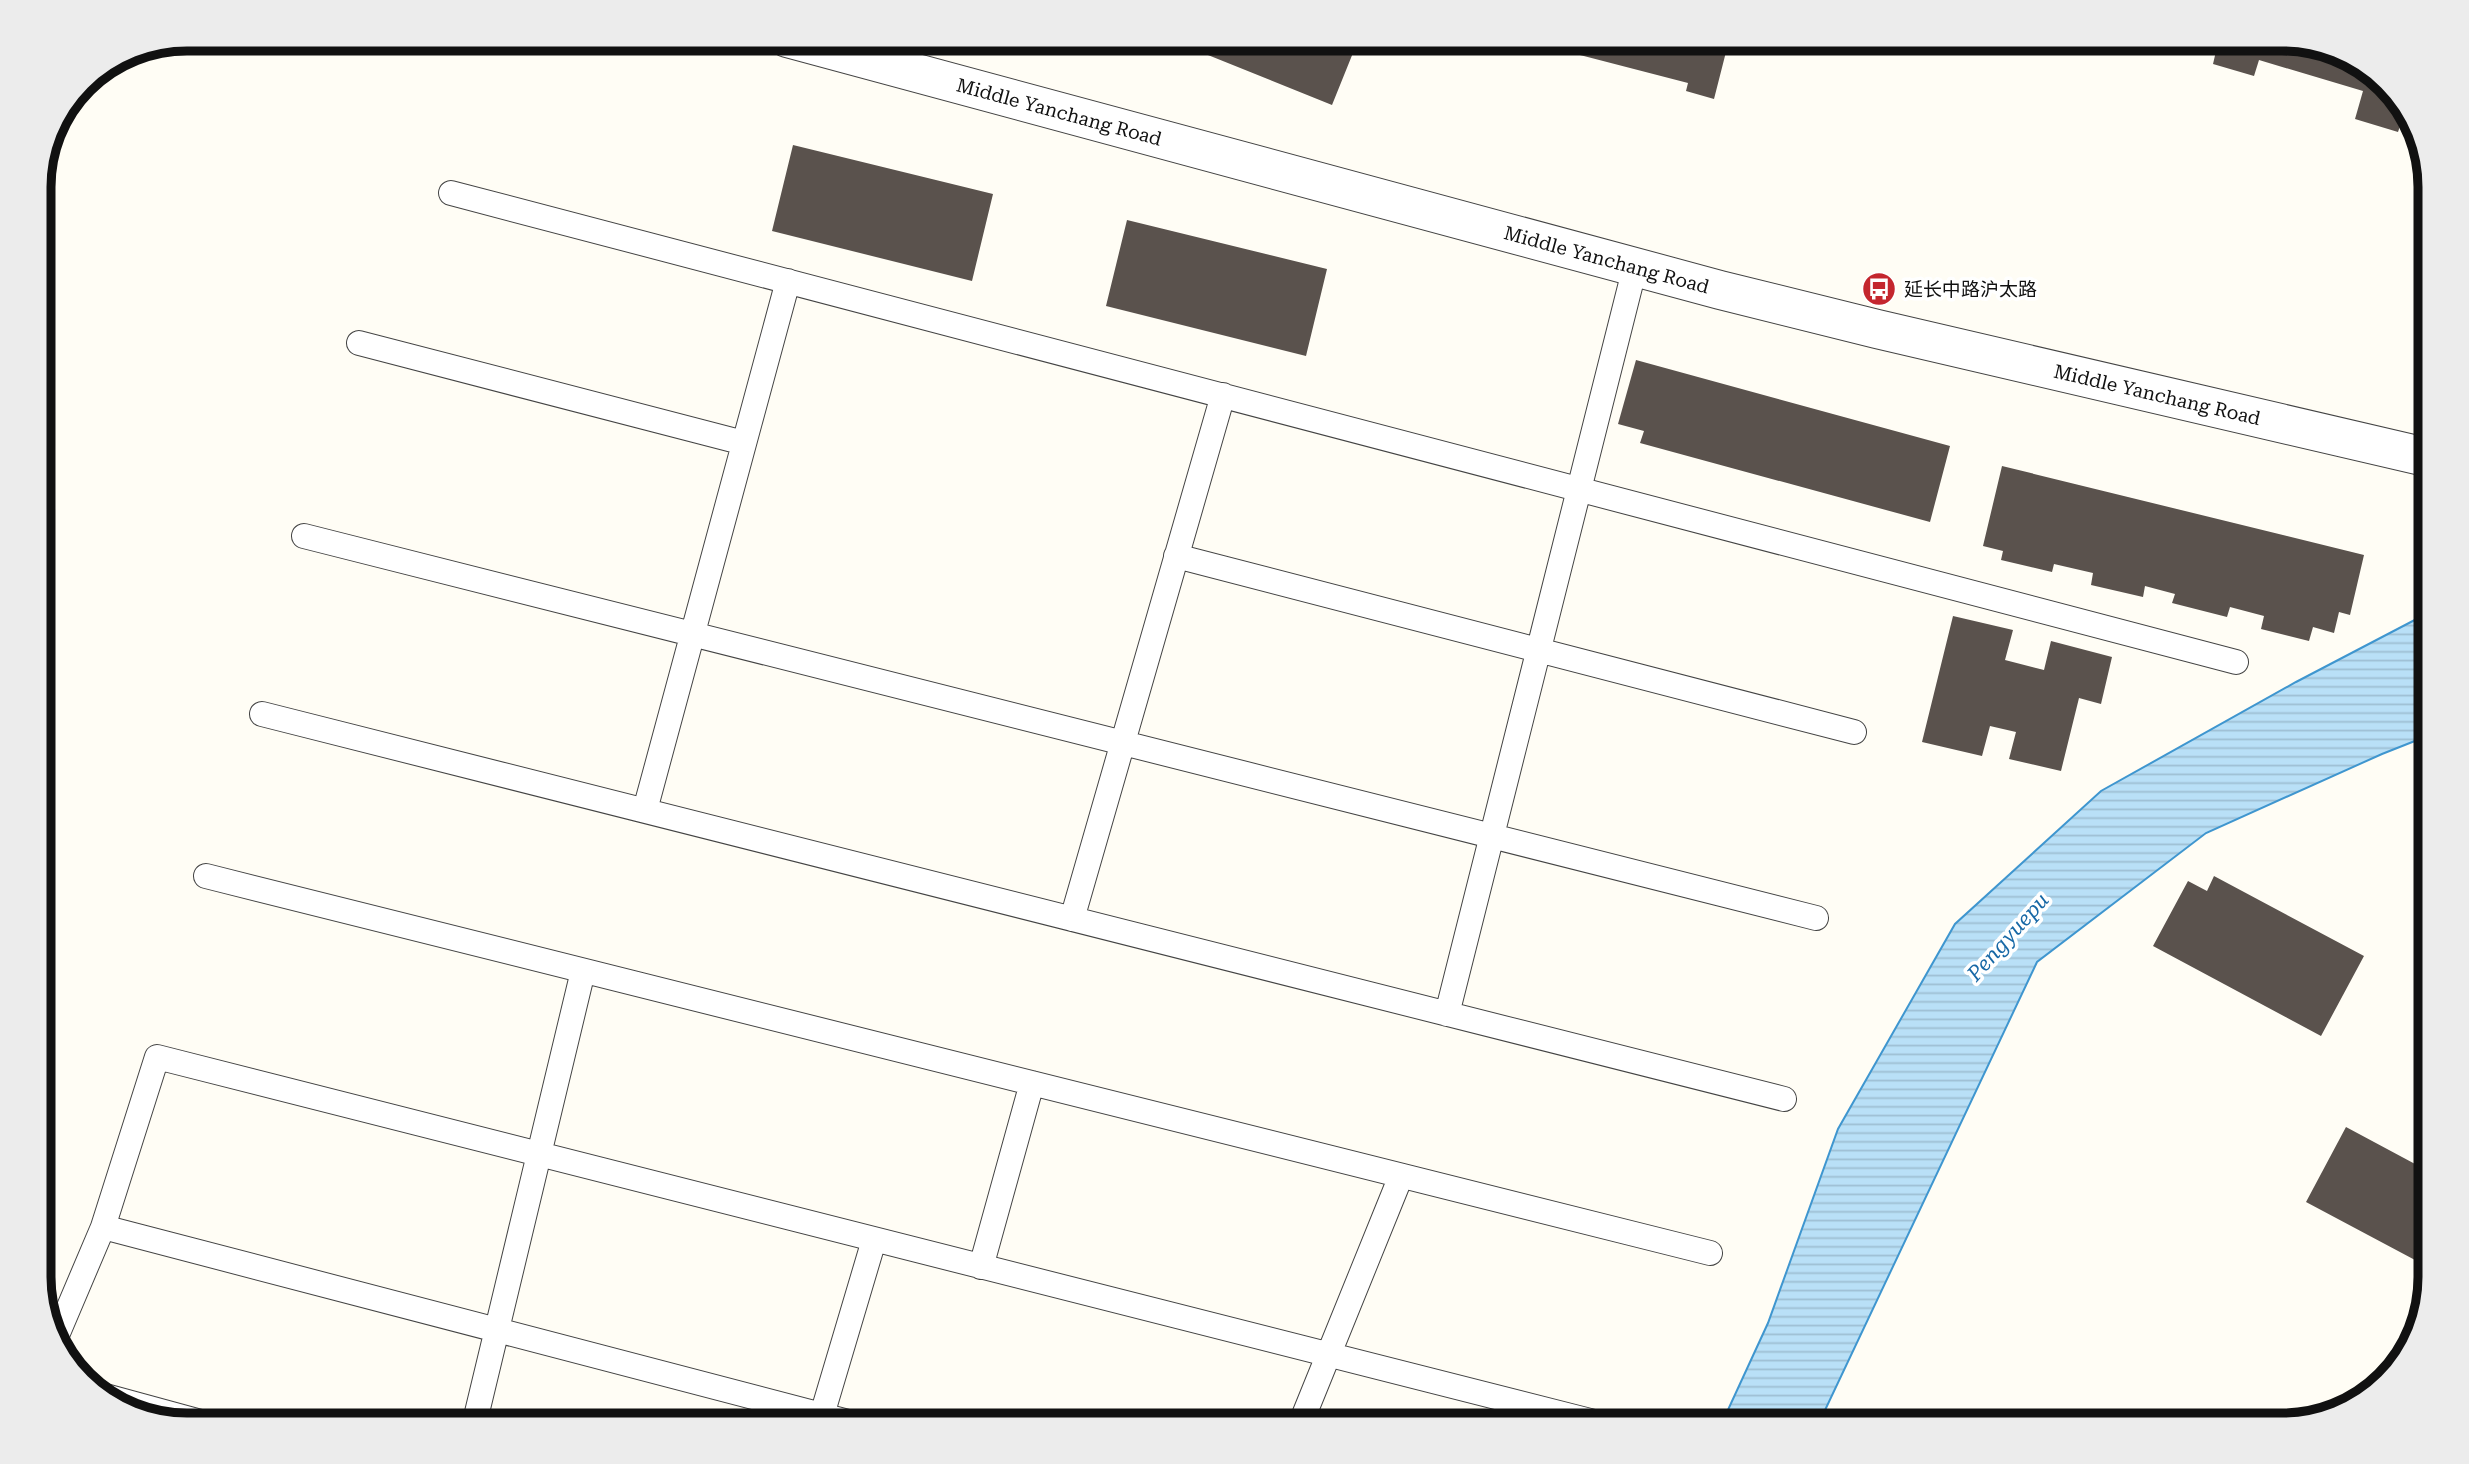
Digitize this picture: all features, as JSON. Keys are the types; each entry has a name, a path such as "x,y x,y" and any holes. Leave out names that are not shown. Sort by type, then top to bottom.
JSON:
{"street":[{"name":"Middle Yanchang Road","path":"835,51 1877,330 2418,455"}],"lane":[{"path":"451,192 2236,662"},
{"path":"1447,1013 1635,267"},
{"path":"645,810 788,281"},
{"path":"359,343 744,443"},
{"path":"1072,919 1223,395"},
{"path":"304,536 1816,918"},
{"path":"1176,556 1854,732"},
{"path":"262,714 1784,1098"},
{"path":"206,876 1710,1253"},
{"path":"477,1413 583,971"},
{"path":"60,1327 103,1227 157,1057 1554,1413"},
{"path":"981,1267 1032,1083"},
{"path":"1305,1413 1401,1175"},
{"path":"103,1227 497,1330 795,1413"},
{"path":"822,1413 874,1240"}],"water":[{"name":"Pengyuepu","path":"2418,618 2418,740 2206,833 2037,962 1824,1413 1727,1413 1768,1323 1838,1129 1955,924 2101,791 2296,682"}],"building":[{"path":"1198,51 1354,51 1332,105"},
{"path":"1564,51 1726,51 1714,99 1686,91 1688,83"},
{"path":"2216,51 2300,52 2334,61 2365,79 2384,97 2401,122 2398,132 2355,119 2363,91 2259,60 2254,76 2213,64"},
{"path":"793,145 993,194 972,281 772,231"},
{"path":"1127,220 1327,269 1306,356 1106,306"},
{"path":"1636,360 1950,446 1930,522 1640,443 1644,431 1618,424"},
{"path":"2002,466 2364,555 2350,615 2339,612 2334,633 2313,627 2309,641 2261,629 2264,616 2230,607 2227,617 2172,603 2175,594 2145,586 2143,597 2091,585 2093,573 2054,564 2052,572 2001,560 2003,551 1983,546"},
{"path":"1953,616 2013,630 2005,660 2044,670 2051,641 2112,657 2101,704 2079,698 2061,771 2009,759 2016,732 1990,726 1982,756 1922,742"},
{"path":"2214,876 2364,956 2321,1036 2153,946 2188,881 2207,891"},
{"path":"2346,1127 2418,1166 2418,1262 2306,1202"}],"place":[{"name":"延长中路沪太路","path":"1879,289"}]}
